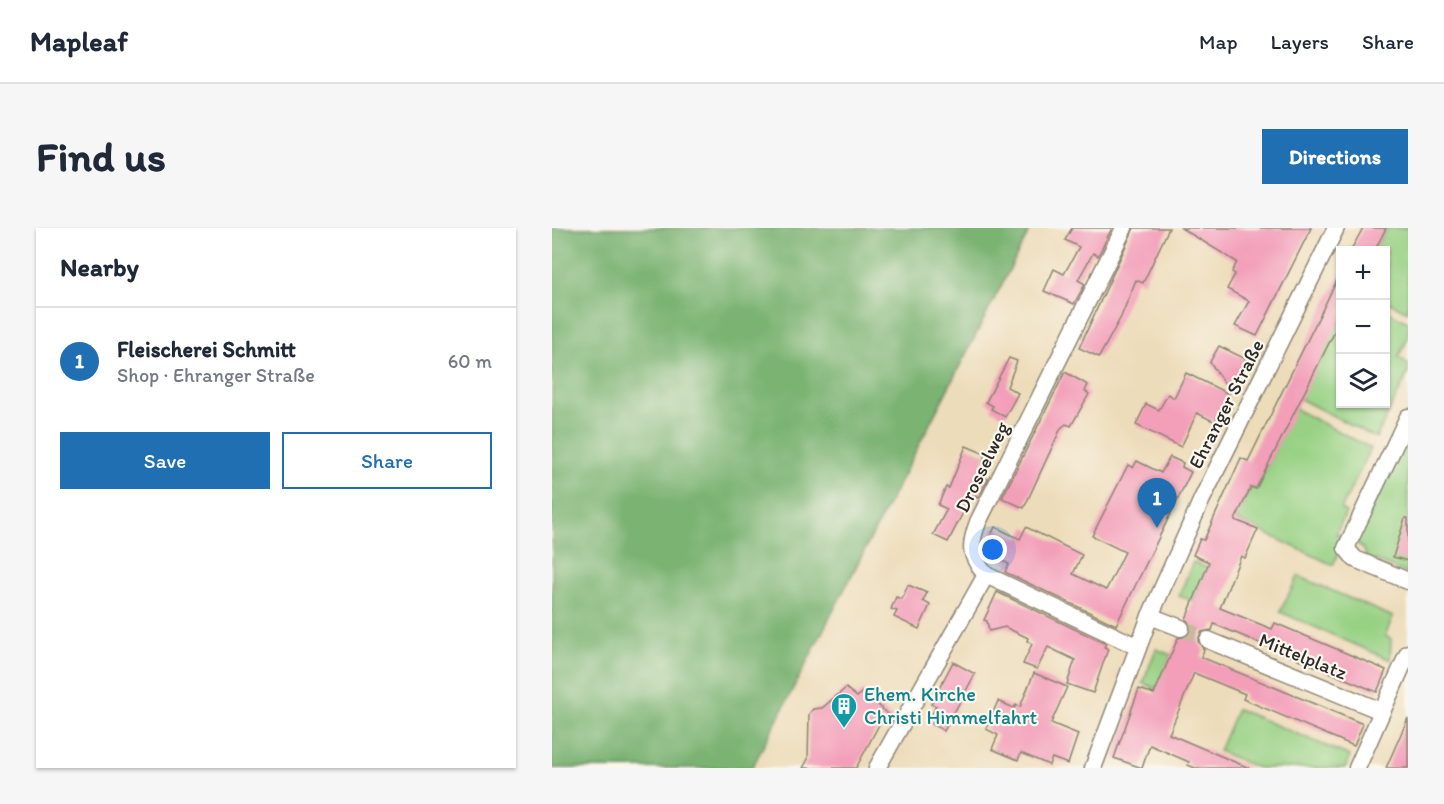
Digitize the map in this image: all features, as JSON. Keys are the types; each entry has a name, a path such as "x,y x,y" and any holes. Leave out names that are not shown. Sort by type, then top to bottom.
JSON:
{"street":[{"name":"Drosselweg","path":"986,575 977,565 970,543 978,522 1124,228"},
{"name":"Ehranger Straße","path":"1093,768 1137,647 1202,499 1336,228"},
{"path":"1408,417 1346,548 1355,559 1408,581"},
{"path":"878,768 986,575 1137,647"},
{"path":"1150,616 1181,628"},
{"name":"Mittelplatz","path":"1208,640 1381,711"},
{"path":"1357,768 1408,653"}],"green space":[{"path":"552,228 1031,228 752,768 552,768"},
{"path":"1386,228 1408,228 1408,312 1390,303 1390,246 1377,246"},
{"path":"1390,313 1408,322 1408,338 1398,358 1408,363 1408,373 1376,438 1300,399 1336,327 1336,408 1390,408"},
{"path":"1295,409 1371,448 1341,509 1346,512 1336,534 1345,538 1333,565 1235,519 1251,487 1256,489"},
{"path":"1408,433 1408,574 1365,556 1365,551 1356,542"},
{"path":"1193,562 1207,568 1193,601 1179,596"},
{"path":"1298,576 1393,617 1385,636 1391,639 1390,660 1280,612"},
{"path":"1156,649 1171,655 1157,689 1143,683"},
{"path":"1237,709 1350,756 1345,768 1258,768 1219,751"}],"building":[{"path":"1072,228 1112,228 1098,256 1093,253 1078,280 1085,284 1074,304 1044,291 1054,269 1064,274 1079,247 1065,240"},
{"path":"1134,228 1169,228 1143,283 1136,280 1121,317 1099,357 1079,348"},
{"path":"1181,228 1311,228 1257,336 1235,326 1249,301 1227,289 1235,274 1232,272 1237,262"},
{"path":"1363,228 1386,228 1377,246 1353,246"},
{"path":"1336,282 1336,329 1256,489 1251,487 1235,520 1258,529 1245,558 1241,556 1220,608 1272,629 1275,623 1386,670 1377,692 1214,624 1212,630 1201,632 1198,641 1204,650 1201,657 1363,724 1354,746 1243,699 1245,694 1194,673 1169,734 1249,768 1195,768 1188,765 1189,762 1150,745 1142,768 1114,758 1139,689 1154,694 1178,638 1187,636 1191,632 1191,626 1186,619 1209,562 1193,555 1200,539 1204,540 1241,458 1248,461"},
{"path":"1219,346 1246,359 1230,392 1210,362"},
{"path":"1009,358 1017,361 1007,387 1018,393 1005,417 991,409 993,406 986,402"},
{"path":"1065,372 1088,385 1085,391 1089,394 1071,426 1066,424 1061,428 1024,508 1002,498"},
{"path":"1186,373 1229,394 1215,422 1197,413 1181,447 1136,425 1146,404 1159,410 1168,394 1174,398"},
{"path":"966,446 985,454 980,475 988,479 978,498 972,495 948,542 933,535 947,509 938,505 946,487 949,488"},
{"path":"1170,457 1183,463 1182,467 1191,472 1116,625 1005,572 1009,564 983,551 995,527 1020,539 1026,527 1082,555 1073,574 1106,590 1125,552 1092,536 1128,465 1133,468 1137,461 1161,473"},
{"path":"1405,518 1408,518 1408,561 1393,557"},
{"path":"908,585 927,593 923,601 930,605 919,629 894,617 897,611 891,609 896,597 902,599"},
{"path":"997,592 1106,644 1104,647 1108,649 1093,693 1067,684 1075,660 1048,647 1037,669 1023,664 1032,644 1027,641 1028,638 1005,627 989,631 987,621 984,620"},
{"path":"953,662 975,674 944,731 932,724 936,716 932,714 936,706 931,704"},
{"path":"1034,673 1067,687 1051,723 1078,734 1068,764 1052,758 1049,765 1021,753 1018,760 992,749 998,735 986,729 998,701 1014,708 1016,705 1020,707"},
{"name":"Ehem. Kirche Christi Himmelfahrt","path":"846,688 857,697 863,691 893,719 890,724 880,723 856,768 803,768 808,759 809,714 813,709 822,708"},
{"path":"1408,718 1408,768 1386,768"}],"tunnel":[{"path":"1181,628 1208,640"}],"place":[{"name":"Fleischerei Schmitt","path":"1157,528"},
{"name":"Ehem. Kirche Christi Himmelfahrt","path":"844,729"}]}
